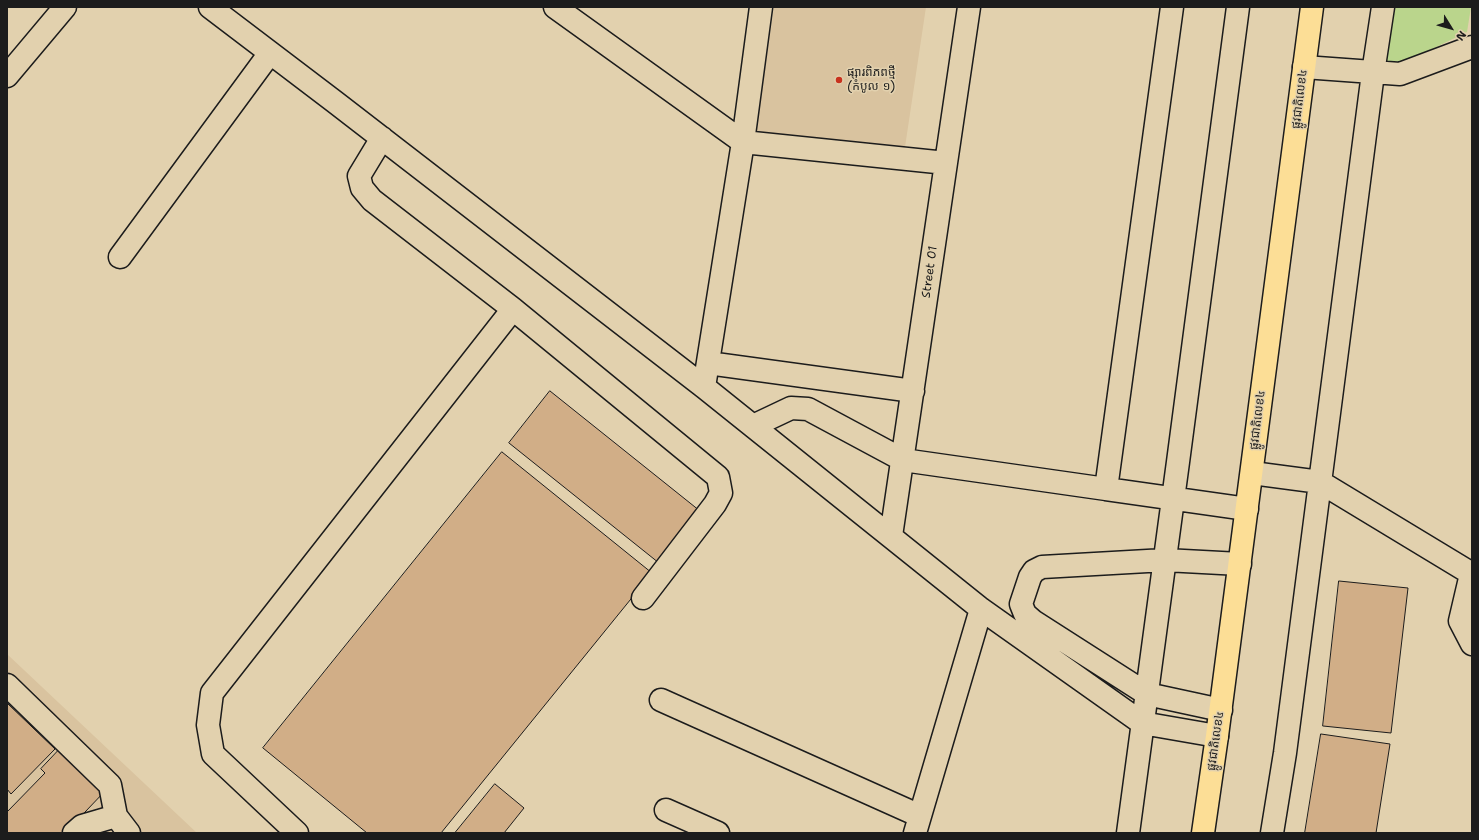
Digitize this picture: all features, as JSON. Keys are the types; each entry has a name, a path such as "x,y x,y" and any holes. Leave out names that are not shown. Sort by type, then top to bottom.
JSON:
{"highway":[{"name":"ផ្លូវជាតិលេខ៤","path":"1203,833 1221,710 1312,7"}],"street":[{"path":"7,76 64,7"},
{"path":"210,7 382,138 704,388 981,609 1142,723 1217,736"},
{"path":"555,7 743,142 946,163"},
{"path":"704,388 743,142 761,7"},
{"name":"Street 01","path":"891,536 969,7"},
{"path":"1106,489 1172,7"},
{"path":"1128,833 1238,7"},
{"path":"1272,833 1285,753 1382,7"},
{"path":"1304,67 1400,74 1472,47"},
{"path":"120,257 270,53"},
{"path":"382,138 359,176 362,188 372,200 513,309 718,477 720,493 715,504 643,598"},
{"path":"296,833 213,754 208,725 212,694 513,309"},
{"path":"708,363 913,391"},
{"path":"752,426 791,408 808,409 903,460 1247,510"},
{"path":"1252,473 1320,482 1472,574 1460,621 1472,644"},
{"path":"1221,710 1147,694 1033,621 1024,614 1021,604 1030,577 1034,571 1042,567 1165,560 1240,564"},
{"path":"661,700 918,824 981,609"},
{"path":"7,684 110,785 123,825 82,826 74,833"},
{"path":"666,810 718,833"}],"shaded area":[{"name":"ផ្សារពិភពថ្មី (កំបូល ១)","path":"774,7 926,7 902,167 753,152"},
{"path":"7,654 197,833 7,833"}],"green space":[{"path":"1389,7 1471,7 1467,32 1395,67 1382,62"}],"building":[{"path":"550,391 700,511 659,563 509,443"},
{"path":"502,452 652,573 441,833 367,833 263,748"},
{"path":"1339,581 1408,588 1391,733 1323,726"},
{"path":"7,703 55,749 11,794 7,789"},
{"path":"1321,734 1390,744 1376,833 1305,833"},
{"path":"58,751 62,755 66,751 106,790 65,833 7,833 7,812 45,773 41,769"},
{"path":"495,784 524,808 504,833 455,833"}],"place":[{"name":"ផ្សារពិភពថ្មី (កំបូល ១)","path":"839,80"}]}
